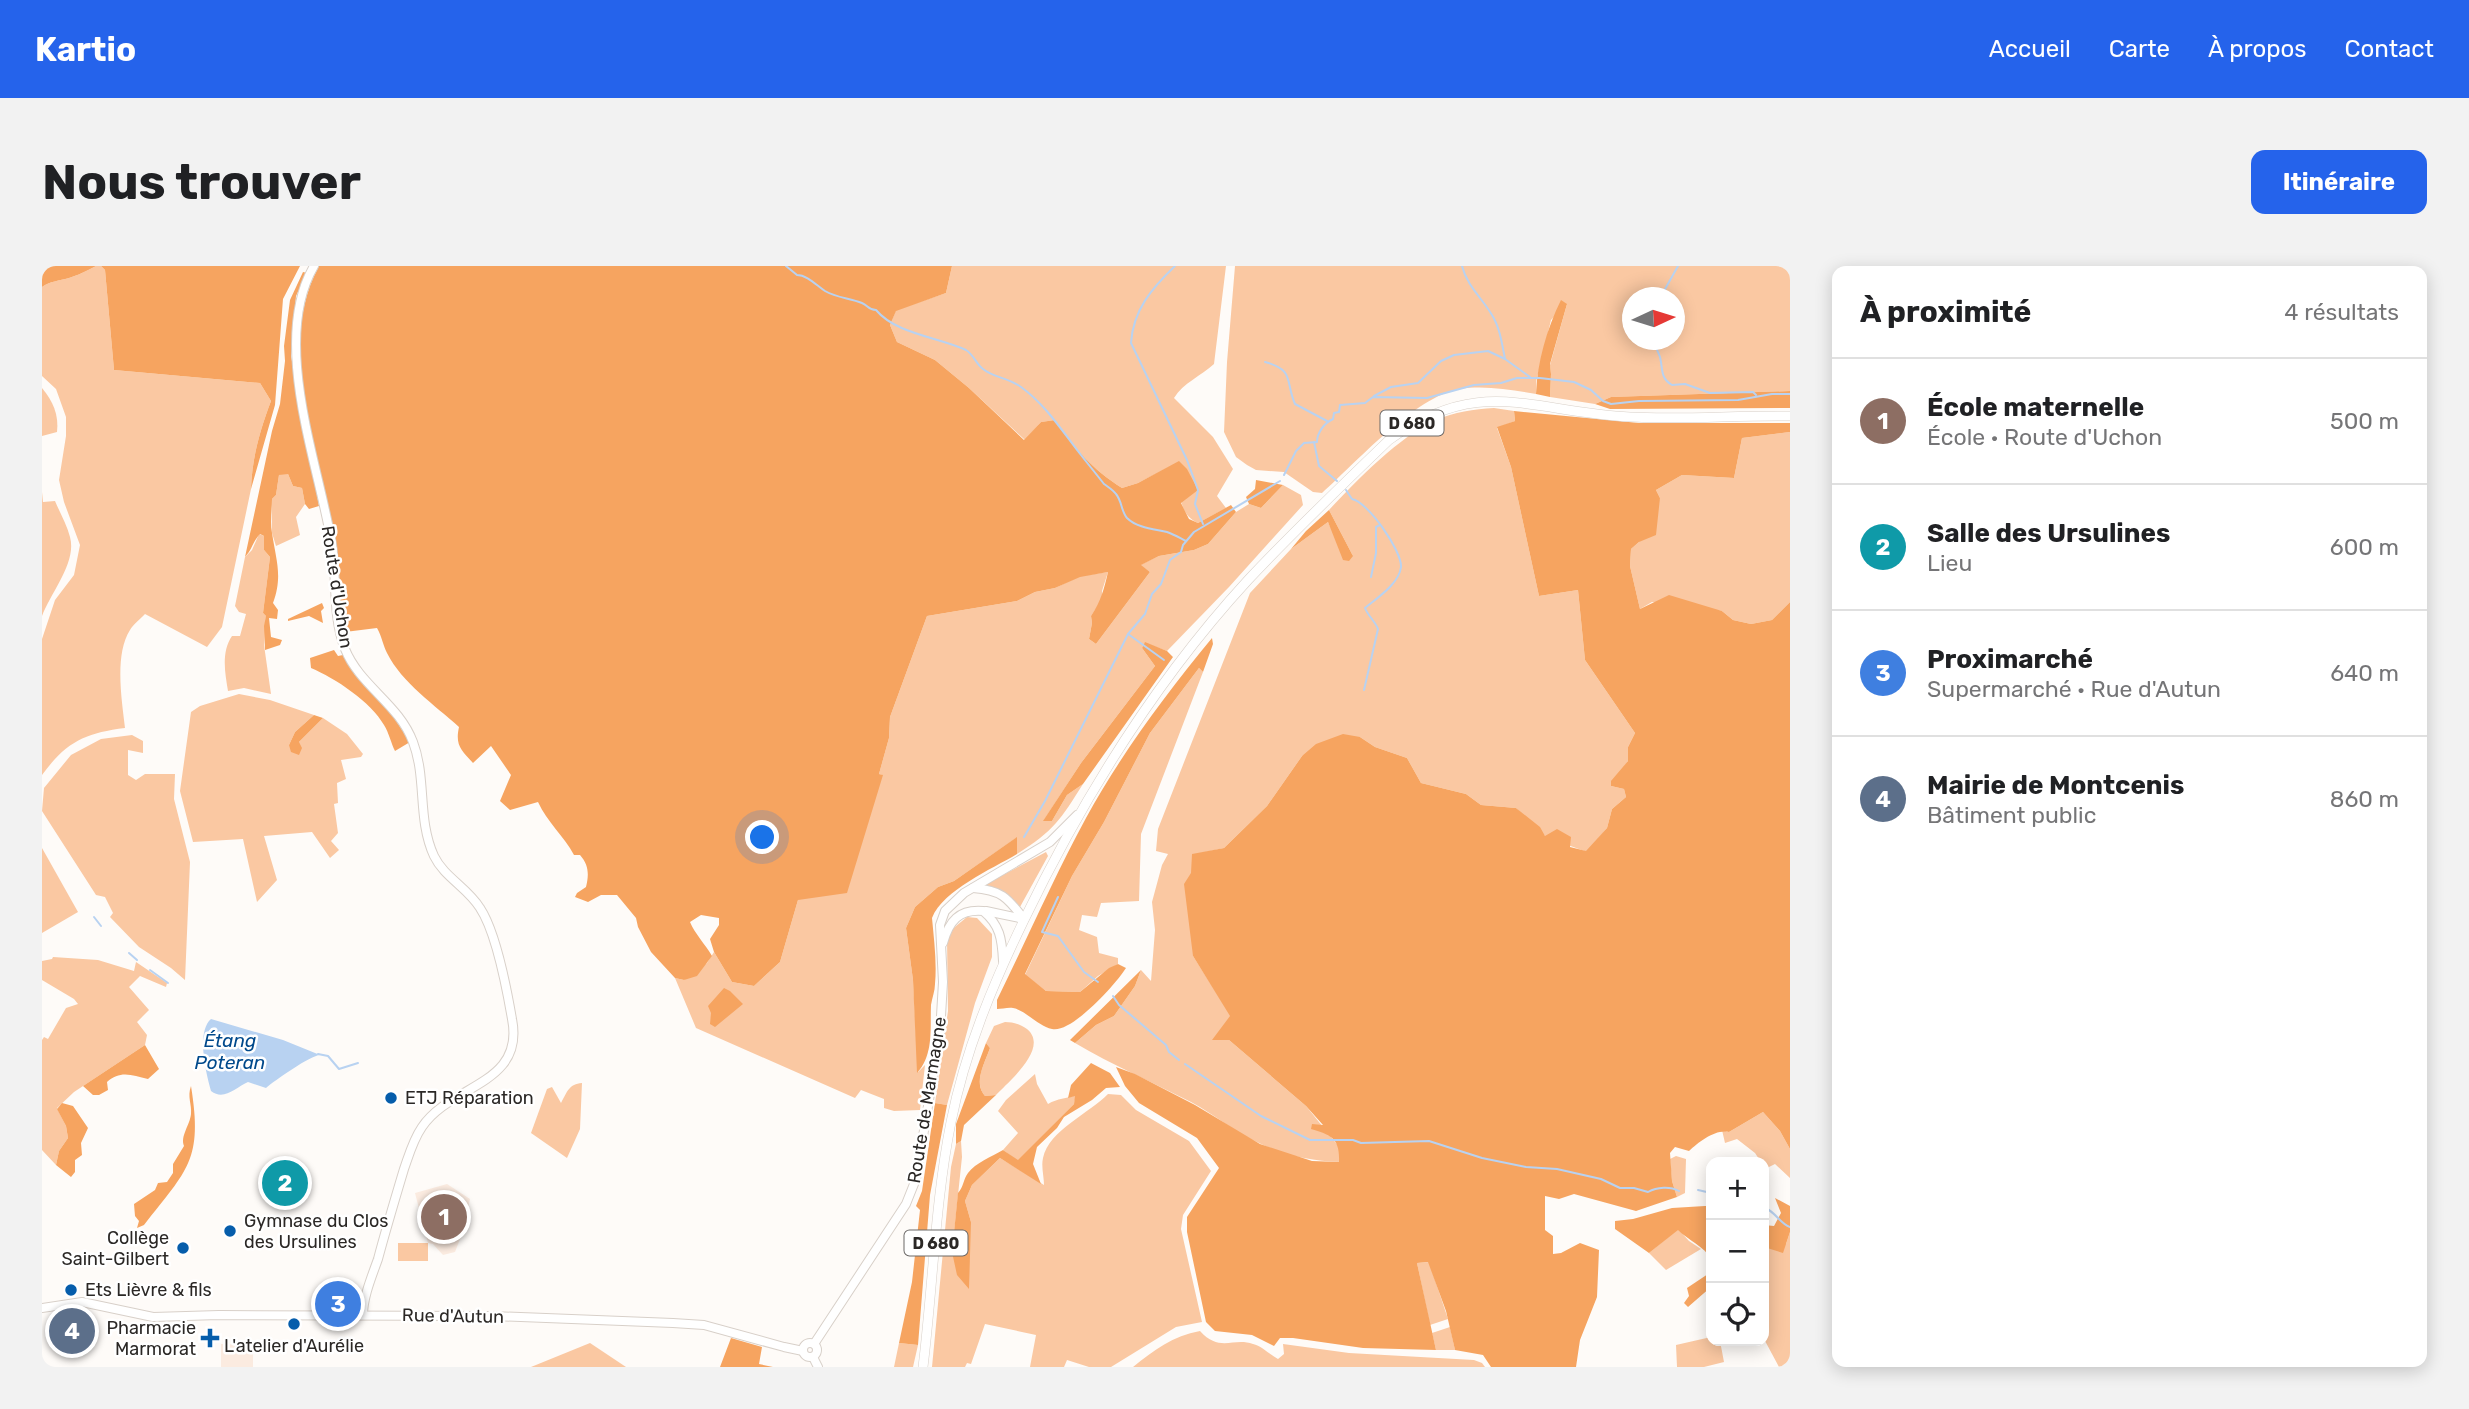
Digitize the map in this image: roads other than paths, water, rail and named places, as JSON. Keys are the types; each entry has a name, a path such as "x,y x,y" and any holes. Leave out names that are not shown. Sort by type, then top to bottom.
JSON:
{"main road":[{"name":"Route d'Uchon","path":"314,266 301,300 297,360 310,449 332,543 342,640 360,675 396,712 407,728 418,756 427,839 435,859 481,909 489,928 514,1030 513,1050 505,1064 438,1110 418,1133 398,1190 363,1315"},
{"name":"D 680","path":"923,1367 942,1176 951,1120 982,1014 1003,961 1079,812 1174,670 1247,581 1389,440 1413,422 1456,405 1480,401 1507,401 1629,417 1790,416"},
{"name":"Route de Marmagne","path":"814,1344 906,1204 916,1179 940,1033 943,982 940,925 945,911 953,901 972,888 1050,842 1079,812"},
{"path":"972,888 995,891 1003,895 1024,919"},
{"name":"Route de Marmagne","path":"941,952 947,928 953,920 967,911 983,911"},
{"path":"983,911 1024,919"},
{"path":"983,911 1002,937 1003,961"},
{"name":"Rue d'Autun","path":"42,1308 82,1302 153,1317 493,1316 704,1325 784,1348 803,1350"},
{"path":"808,1343 814,1344 818,1349 813,1357 807,1356 803,1350 808,1343"},
{"path":"813,1357 818,1367"}],"water":[{"name":"Étang Poteran","path":"211,1019 283,1040 320,1055 284,1074 266,1088 248,1082 230,1093 216,1094 211,1091 203,1043 206,1025"}],"waterway":[{"path":"786,266 825,291 876,310 895,325 966,350 987,372 1021,387 1046,410 1104,484 1116,494 1127,518 1141,526 1167,532 1186,541"},
{"path":"1175,266 1145,300 1135,320 1131,343 1187,460 1198,490 1195,504 1203,524"},
{"path":"1462,266 1471,286 1495,320 1505,359 1530,377"},
{"path":"1666,287 1678,266"},
{"path":"1657,350 1664,376 1672,385 1685,384 1710,393 1753,392 1756,395"},
{"path":"1374,396 1391,387 1418,383 1441,361 1454,355 1488,351 1505,359"},
{"path":"1265,362 1281,369 1288,377 1295,404 1327,421"},
{"path":"1284,475 1296,451 1304,443 1317,442 1318,435 1333,419 1334,413 1339,412 1340,405 1365,403 1373,397 1427,398 1474,385 1501,383 1517,378 1574,382 1611,404 1639,401 1738,400 1790,394"},
{"path":"1314,442 1319,466 1337,481"},
{"path":"1024,837 1045,801 1128,634 1145,614 1152,594 1161,584 1170,560 1181,552 1183,545 1194,532 1280,481"},
{"path":"1346,490 1383,528 1396,550 1401,567 1392,585 1365,608 1378,629 1364,690"},
{"path":"1371,577 1376,553 1376,527 1380,525"},
{"path":"1128,634 1164,660"},
{"path":"1058,897 1042,932 1058,936 1084,972 1098,982"},
{"path":"94,917 101,926"},
{"path":"129,953 137,960"},
{"path":"150,970 168,983"},
{"path":"1113,996 1119,1005 1166,1045 1169,1052 1179,1060"},
{"path":"318,1054 328,1056 339,1069 358,1063"},
{"path":"1185,1064 1261,1116 1310,1140 1353,1140 1361,1143 1429,1141 1482,1158 1526,1167 1557,1169 1601,1179 1620,1188 1648,1192 1659,1188 1679,1191"},
{"path":"1698,1190 1706,1192"},
{"path":"1769,1211 1790,1227"}],"place":[{"name":"ETJ Réparation","path":"391,1098"},
{"name":"Salle des Ursulines","path":"285,1183"},
{"name":"École maternelle","path":"444,1217"},
{"name":"Gymnase du Clos des Ursulines","path":"230,1231"},
{"name":"Collège Saint-Gilbert","path":"183,1248"},
{"name":"Ets Lièvre & fils","path":"71,1290"},
{"name":"Proximarché","path":"338,1304"},
{"name":"L'atelier d'Aurélie","path":"294,1324"},
{"name":"Mairie de Montcenis","path":"72,1331"},
{"name":"Pharmacie Marmorat","path":"210,1338"}]}
